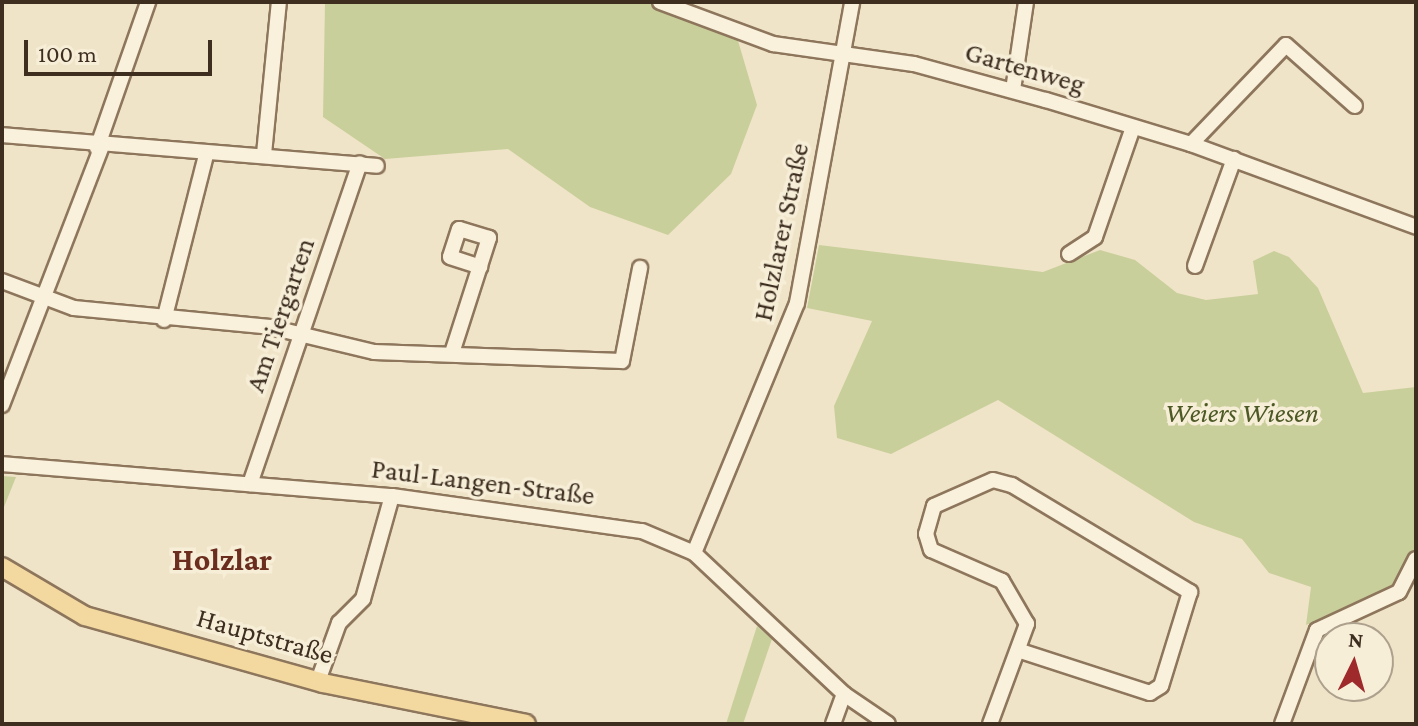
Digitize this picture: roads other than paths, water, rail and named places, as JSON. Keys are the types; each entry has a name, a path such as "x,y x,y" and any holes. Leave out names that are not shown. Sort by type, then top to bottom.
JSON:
{"main road":[{"name":"Hauptstraße","path":"2,567 85,616 456,717 526,724"}],"street":[{"path":"2,405 45,298 148,2"},
{"path":"264,154 279,2"},
{"name":"Gartenweg","path":"660,2 773,44 843,52 1013,90 1191,144 1416,227"},
{"name":"Holzlarer Straße","path":"694,553 797,303 852,2"},
{"path":"1013,90 1026,2"},
{"path":"1191,144 1286,45 1355,106"},
{"path":"1069,254 1095,237 1133,127"},
{"path":"2,135 99,148 206,155 264,154 377,166"},
{"path":"164,320 206,155"},
{"path":"1195,266 1234,159"},
{"name":"Am Tiergarten","path":"250,484 356,163"},
{"path":"452,353 480,267"},
{"path":"2,281 45,298 164,320 300,336 374,352 622,361 640,268"},
{"name":"Paul-Langen-Straße","path":"2,464 392,496 596,520 694,553 844,694 888,724"},
{"path":"990,724 1027,624 1013,591 931,550 926,534 934,506 993,480 1190,592 1161,686 1150,693 1018,650"},
{"path":"318,681 339,623 363,599 392,496"},
{"path":"1282,724 1317,630 1399,592 1416,559"},
{"path":"833,724 844,694"}],"district":[{"name":"Holzlar","path":"222,559"}],"park label":[{"name":"Weiers Wiesen","path":"1242,413"}]}
